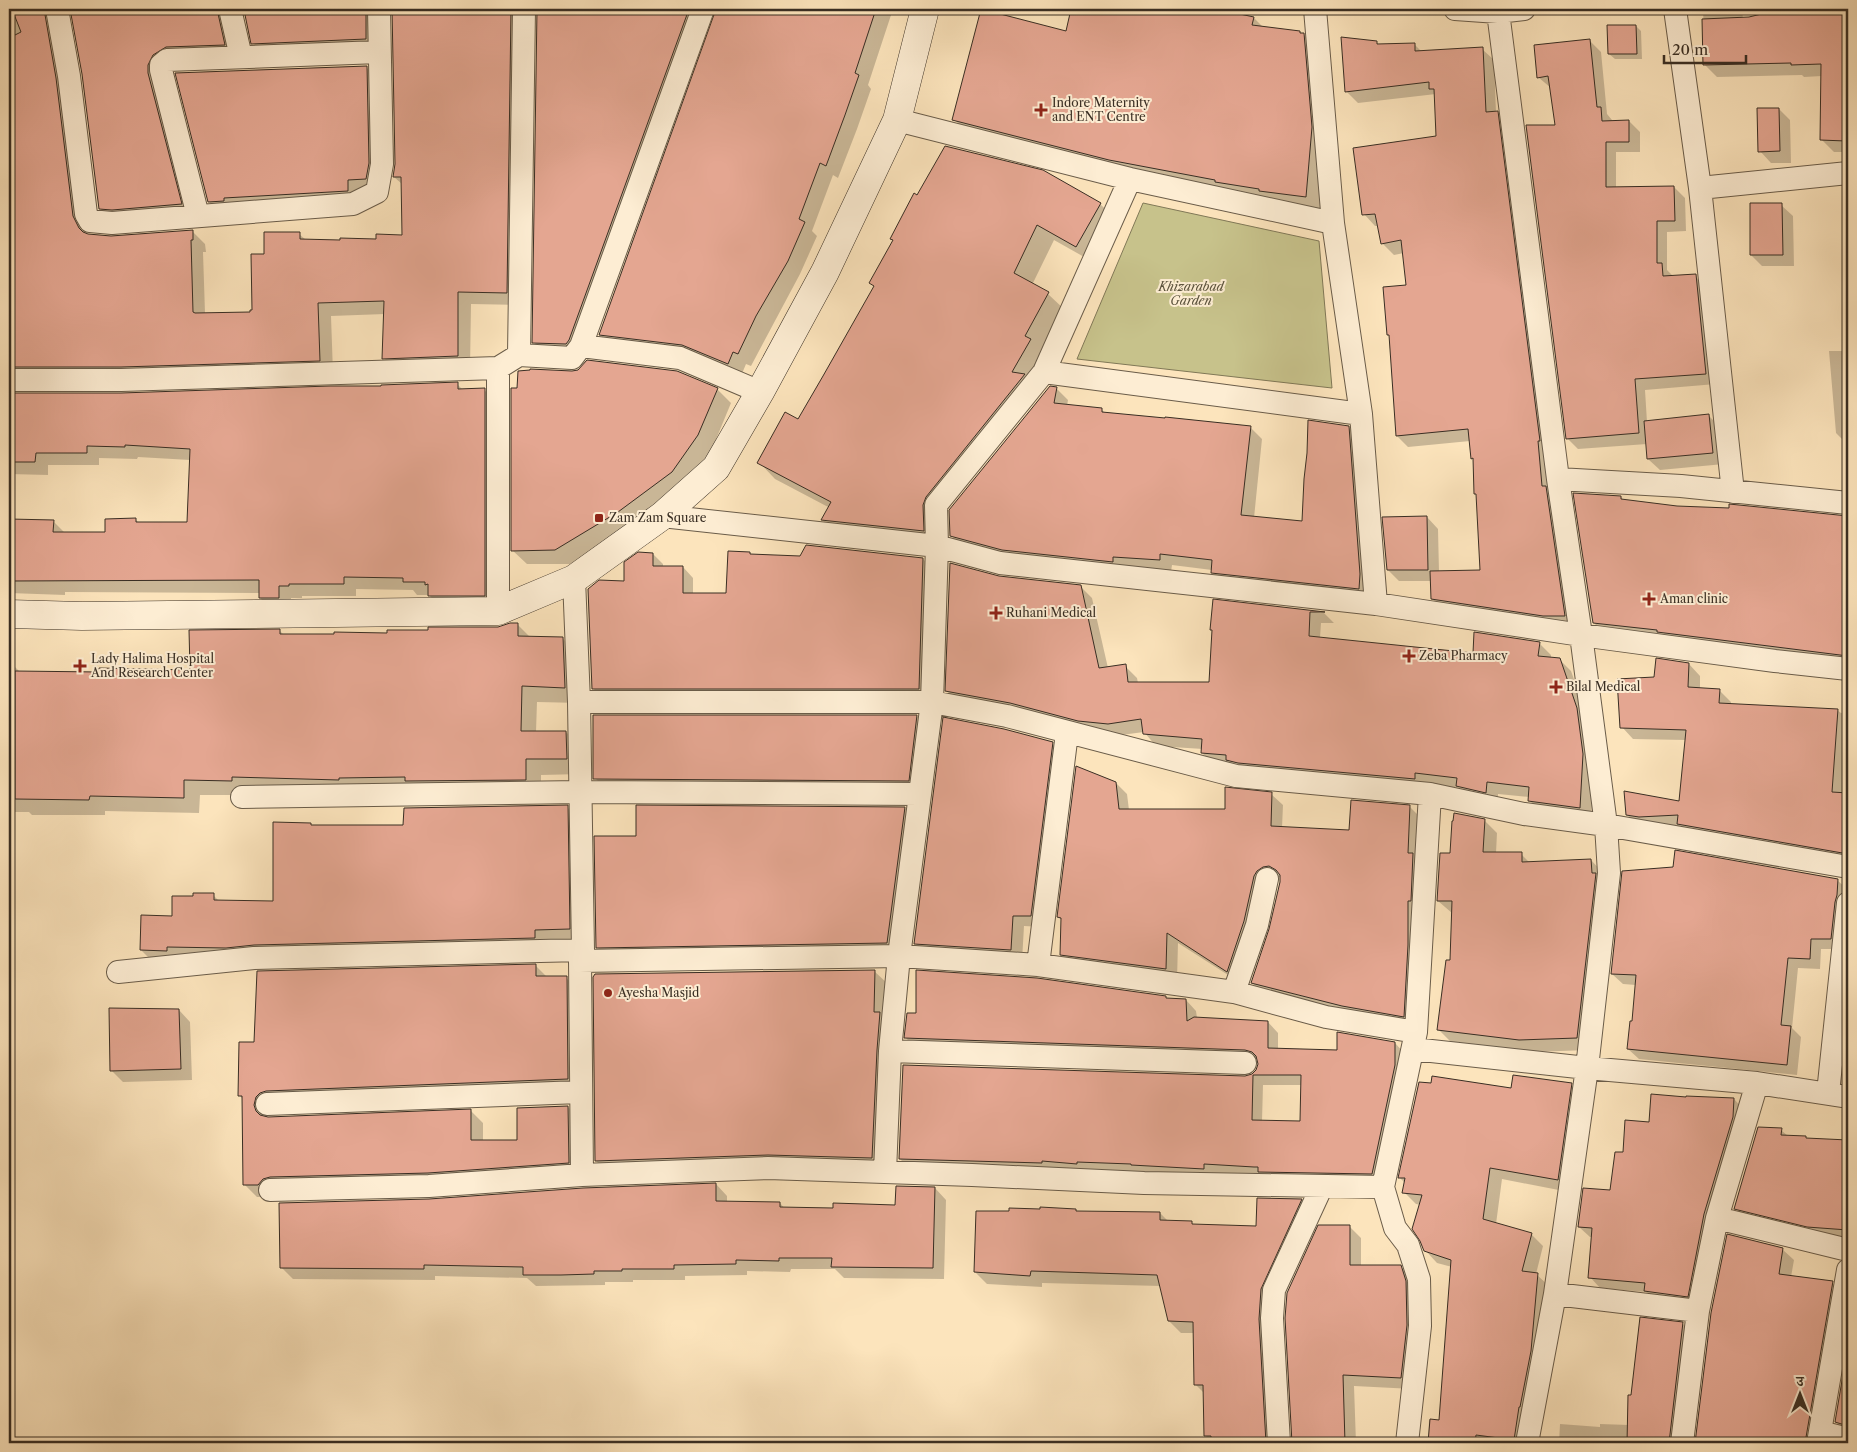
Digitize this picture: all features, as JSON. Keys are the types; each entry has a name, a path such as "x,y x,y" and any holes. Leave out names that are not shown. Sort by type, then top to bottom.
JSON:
{"main road":[{"path":"9,614 82,616 498,611 574,579 662,516 716,468 760,392 825,272 897,120 926,9"}],"street":[{"path":"57,9 69,76 86,214 90,221 112,223 353,204 377,192 382,164 378,9"},
{"path":"230,9 241,57"},
{"path":"519,354 524,9"},
{"path":"9,380 121,380 498,368 519,354 572,358 581,346 703,9"},
{"path":"1315,9 1334,223 1361,414 1376,604"},
{"path":"1455,9 1498,12 1524,9"},
{"path":"1675,9 1700,188 1734,492"},
{"path":"1498,12 1558,479 1606,825 1609,873 1588,1068 1555,1294 1527,1443"},
{"path":"198,216 161,70 161,65 166,60 379,52"},
{"path":"897,120 1130,179 1334,223"},
{"path":"1700,188 1848,173"},
{"path":"885,1172 890,1051 899,956 932,702 937,546 936,505 1044,372 1130,179"},
{"path":"581,346 680,358 760,392"},
{"path":"498,368 498,611"},
{"path":"1044,372 1361,414"},
{"path":"1558,479 1681,486 1848,502"},
{"path":"662,516 937,546 1000,563 1376,604 1581,635 1848,669"},
{"path":"574,579 579,702 582,1174"},
{"path":"579,702 932,702 1007,716 1236,776 1430,794 1524,814 1606,825 1848,867"},
{"path":"1038,965 1067,733"},
{"path":"242,797 580,792 920,794"},
{"path":"1407,1443 1420,1326 1419,1279 1408,1245 1395,1228 1383,1187 1414,1040 1430,794"},
{"path":"1234,992 1257,925 1267,879"},
{"path":"118,972 254,958 582,955 899,956 1038,965 1234,992 1414,1040 1588,1068 1757,1083 1838,1095 1848,904"},
{"path":"890,1051 1245,1063"},
{"path":"1682,1443 1698,1311 1716,1218 1757,1083"},
{"path":"267,1104 580,1092"},
{"path":"270,1190 428,1186 582,1174 768,1168 1144,1183 1383,1187"},
{"path":"1279,1443 1272,1318 1274,1290 1322,1186"},
{"path":"1716,1218 1848,1250"},
{"path":"1848,1270 1819,1438 1848,1439"},
{"path":"1555,1294 1698,1311"}],"green space":[{"name":"Khizarabad Garden","path":"1143,203 1319,241 1332,388 1077,359"}],"building":[{"path":"12,9 44,9 56,78 73,216 79,228 88,234 111,236 193,230 193,240 191,240 193,312 195,313 250,312 252,310 251,254 264,254 264,232 300,232 300,239 340,240 340,238 376,239 376,234 402,235 401,177 393,177 395,164 392,9 511,9 507,293 458,292 458,356 382,359 384,301 318,303 320,361 121,367 9,367 9,38 21,32"},
{"path":"70,9 217,9 225,45 166,47 153,55 148,65 148,73 182,204 112,210 99,209 82,74"},
{"path":"366,9 366,39 251,44 244,10"},
{"path":"537,9 689,9 566,344 532,343"},
{"path":"716,9 876,9 855,73 859,75 845,115 826,166 820,163 799,219 805,222 788,261 756,316 738,354 733,352 728,364 682,345 599,335"},
{"path":"981,9 1066,31 1071,9 1216,9 1254,17 1252,25 1304,33 1312,127 1306,197 1259,191 1259,189 1109,160 952,120"},
{"path":"1782,9 1848,9 1846,141 1820,140 1821,64 1703,65 1702,19 1749,17"},
{"path":"1607,25 1636,25 1637,54 1608,54"},
{"path":"1341,37 1377,41 1377,44 1415,43 1415,51 1483,47 1486,112 1498,111 1540,441 1538,441 1542,486 1546,486 1565,616 1543,616 1431,599 1430,571 1480,570 1473,458 1471,459 1468,429 1396,436 1389,335 1387,335 1383,287 1406,285 1401,240 1381,244 1375,214 1362,215 1353,148 1436,136 1434,89 1429,89 1429,82 1345,92"},
{"path":"1590,39 1597,107 1601,107 1602,121 1629,120 1629,142 1606,142 1606,187 1674,186 1675,221 1657,221 1657,263 1662,263 1663,276 1696,274 1706,374 1635,379 1639,433 1566,439 1526,125 1555,125 1548,76 1537,78 1534,45"},
{"path":"367,66 369,163 366,179 348,180 348,191 224,198 224,201 208,202 175,73"},
{"path":"1757,108 1779,108 1780,151 1758,152"},
{"path":"945,146 1043,170 1101,203 1076,247 1037,225 1014,273 1049,292 1025,336 1031,339 1012,372 1025,374 926,497 923,505 924,531 821,520 831,502 757,463 785,412 798,419 874,286 869,283 893,240 890,239 914,193 917,195"},
{"path":"1750,203 1782,203 1783,255 1750,255"},
{"path":"587,360 677,371 718,388 698,435 672,472 618,512 555,550 511,551 511,388 517,388 518,371 530,369 572,371 578,370"},
{"path":"458,382 458,389 485,388 485,596 428,596 428,584 425,585 425,582 403,582 403,578 344,577 344,584 289,584 289,586 279,586 279,598 259,598 259,580 9,581 9,519 54,520 53,532 105,532 105,519 136,518 136,522 187,522 190,449 125,445 125,447 87,446 87,453 36,453 35,462 9,462 9,393 121,393"},
{"path":"1050,386 1057,387 1054,403 1102,408 1102,412 1251,426 1241,515 1302,521 1308,420 1349,426 1360,574 1359,589 1211,573 1212,560 1160,554 1160,560 1113,557 1113,562 1002,550 950,536 949,510"},
{"path":"1709,414 1713,453 1647,459 1644,421"},
{"path":"1573,493 1621,496 1621,499 1677,506 1729,508 1729,504 1848,516 1848,656 1593,623"},
{"path":"1427,516 1428,570 1387,570 1382,517"},
{"path":"806,545 923,558 919,689 592,689 588,589 599,580 624,581 624,562 638,552 653,553 653,566 683,566 683,593 726,593 728,551 800,556"},
{"path":"950,563 999,576 1081,585 1099,668 1126,664 1128,682 1209,682 1212,630 1210,630 1213,599 1325,612 1310,612 1309,636 1473,653 1474,632 1540,642 1538,656 1560,658 1577,708 1583,754 1580,808 1528,801 1529,787 1487,782 1486,793 1456,786 1457,778 1415,773 1415,779 1238,763 1226,760 1226,755 1201,753 1202,739 1143,734 1141,719 1108,724 1078,721 1010,703 945,691"},
{"path":"510,623 518,623 518,636 563,637 565,688 522,686 521,731 566,731 567,759 526,759 526,780 405,781 405,777 339,778 339,780 232,777 232,781 184,780 184,798 90,796 89,800 15,799 15,671 99,672 99,668 190,670 189,630 280,629 280,634 387,633 387,630 428,630 428,627 498,627"},
{"path":"1656,658 1689,663 1688,687 1720,689 1719,703 1838,709 1832,792 1848,793 1848,854 1677,824 1678,815 1639,817 1626,815 1624,791 1679,801 1686,730 1620,728 1617,679 1654,677"},
{"path":"593,715 917,715 909,781 593,779"},
{"path":"943,717 1004,729 1053,742 1031,916 1013,916 1011,950 914,944"},
{"path":"1076,766 1116,782 1119,809 1225,809 1225,787 1272,792 1271,826 1349,830 1351,800 1410,805 1408,853 1413,853 1411,901 1408,901 1408,945 1404,1017 1342,1006 1251,983 1269,929 1280,882 1280,875 1269,866 1257,871 1254,876 1244,921 1227,972 1167,933 1166,969 1060,955 1061,918 1057,917"},
{"path":"568,805 570,929 535,930 535,938 254,945 226,948 167,947 167,951 140,950 141,915 172,916 172,896 214,893 214,900 273,901 273,822 311,823 311,825 403,825 404,808"},
{"path":"636,805 905,807 887,943 596,948 594,836 636,836"},
{"path":"1454,813 1485,819 1483,852 1522,852 1522,862 1591,859 1592,873 1596,873 1577,1038 1519,1040 1437,1030 1446,960 1450,960 1452,901 1437,901 1440,853 1450,853"},
{"path":"1675,850 1838,879 1831,939 1811,939 1810,959 1788,958 1781,1025 1791,1026 1787,1065 1627,1049 1630,1021 1632,1021 1636,975 1611,974 1622,871 1673,867"},
{"path":"536,964 536,976 567,976 568,1079 266,1091 256,1097 254,1105 260,1115 268,1117 471,1109 471,1140 517,1140 517,1108 568,1106 569,1163 428,1173 270,1177 263,1179 258,1185 243,1185 242,1096 238,1096 239,1042 254,1042 257,971"},
{"path":"875,970 874,1012 880,1012 872,1158 768,1155 595,1161 593,977 595,974"},
{"path":"916,970 1037,978 1166,996 1166,998 1186,999 1187,1021 1194,1017 1268,1021 1268,1048 1337,1050 1337,1032 1395,1042 1395,1065 1372,1174 1258,1172 1258,1167 1204,1164 1204,1169 1077,1162 1077,1164 1042,1161 1042,1163 899,1159 903,1065 1245,1076 1252,1074 1258,1064 1256,1056 1252,1052 1245,1050 904,1038 907,1013 916,1013","holes":["1253,1075 1301,1075 1300,1121 1252,1120"]},
{"path":"109,1008 179,1009 181,1069 110,1071"},
{"path":"1513,1075 1572,1083 1558,1180 1490,1168 1483,1219 1532,1233 1522,1271 1538,1273 1531,1351 1514,1440 1476,1435 1475,1443 1428,1443 1430,1419 1439,1420 1451,1260 1424,1251 1412,1229 1422,1195 1402,1193 1405,1178 1398,1178 1419,1082 1431,1083 1432,1076 1511,1088"},
{"path":"1651,1094 1734,1098 1733,1117 1704,1214 1688,1297 1644,1291 1645,1283 1588,1278 1592,1228 1578,1227 1583,1188 1610,1190 1615,1152 1623,1152 1625,1120 1649,1122"},
{"path":"1758,1127 1782,1128 1781,1135 1848,1140 1848,1230 1807,1227 1734,1209"},
{"path":"716,1183 716,1201 780,1202 780,1207 833,1208 833,1203 895,1205 896,1186 935,1187 933,1268 831,1267 832,1258 779,1258 779,1261 736,1260 736,1264 674,1265 674,1269 622,1269 622,1271 594,1271 594,1274 561,1275 523,1275 523,1267 424,1265 424,1269 280,1268 279,1203 429,1199 583,1188"},
{"path":"1257,1198 1302,1199 1261,1289 1259,1319 1266,1443 1211,1443 1211,1436 1204,1436 1203,1385 1194,1385 1193,1322 1168,1321 1157,1275 1031,1271 1030,1276 974,1272 976,1211 1009,1211 1009,1208 1040,1209 1040,1207 1076,1209 1076,1211 1160,1212 1160,1220 1192,1221 1192,1224 1256,1226"},
{"path":"1318,1225 1350,1225 1350,1265 1401,1265 1406,1281 1407,1325 1401,1378 1343,1375 1345,1443 1292,1443 1285,1318 1287,1293"},
{"path":"1727,1234 1783,1248 1779,1274 1833,1281 1805,1443 1695,1443 1711,1313"},
{"path":"1640,1317 1683,1322 1669,1443 1627,1443 1628,1395 1631,1395"},
{"path":"1848,1345 1848,1426 1835,1422"}],"place":[{"name":"Indore Maternity and ENT Centre","path":"1041,110"},
{"name":"Zam Zam Square","path":"599,518"},
{"name":"Aman clinic","path":"1649,599"},
{"name":"Ruhani Medical","path":"996,613"},
{"name":"Zeba Pharmacy","path":"1409,656"},
{"name":"Lady Halima Hospital And Research Center","path":"80,666"},
{"name":"Bilal Medical","path":"1556,687"},
{"name":"Ayesha Masjid","path":"608,993"}]}
